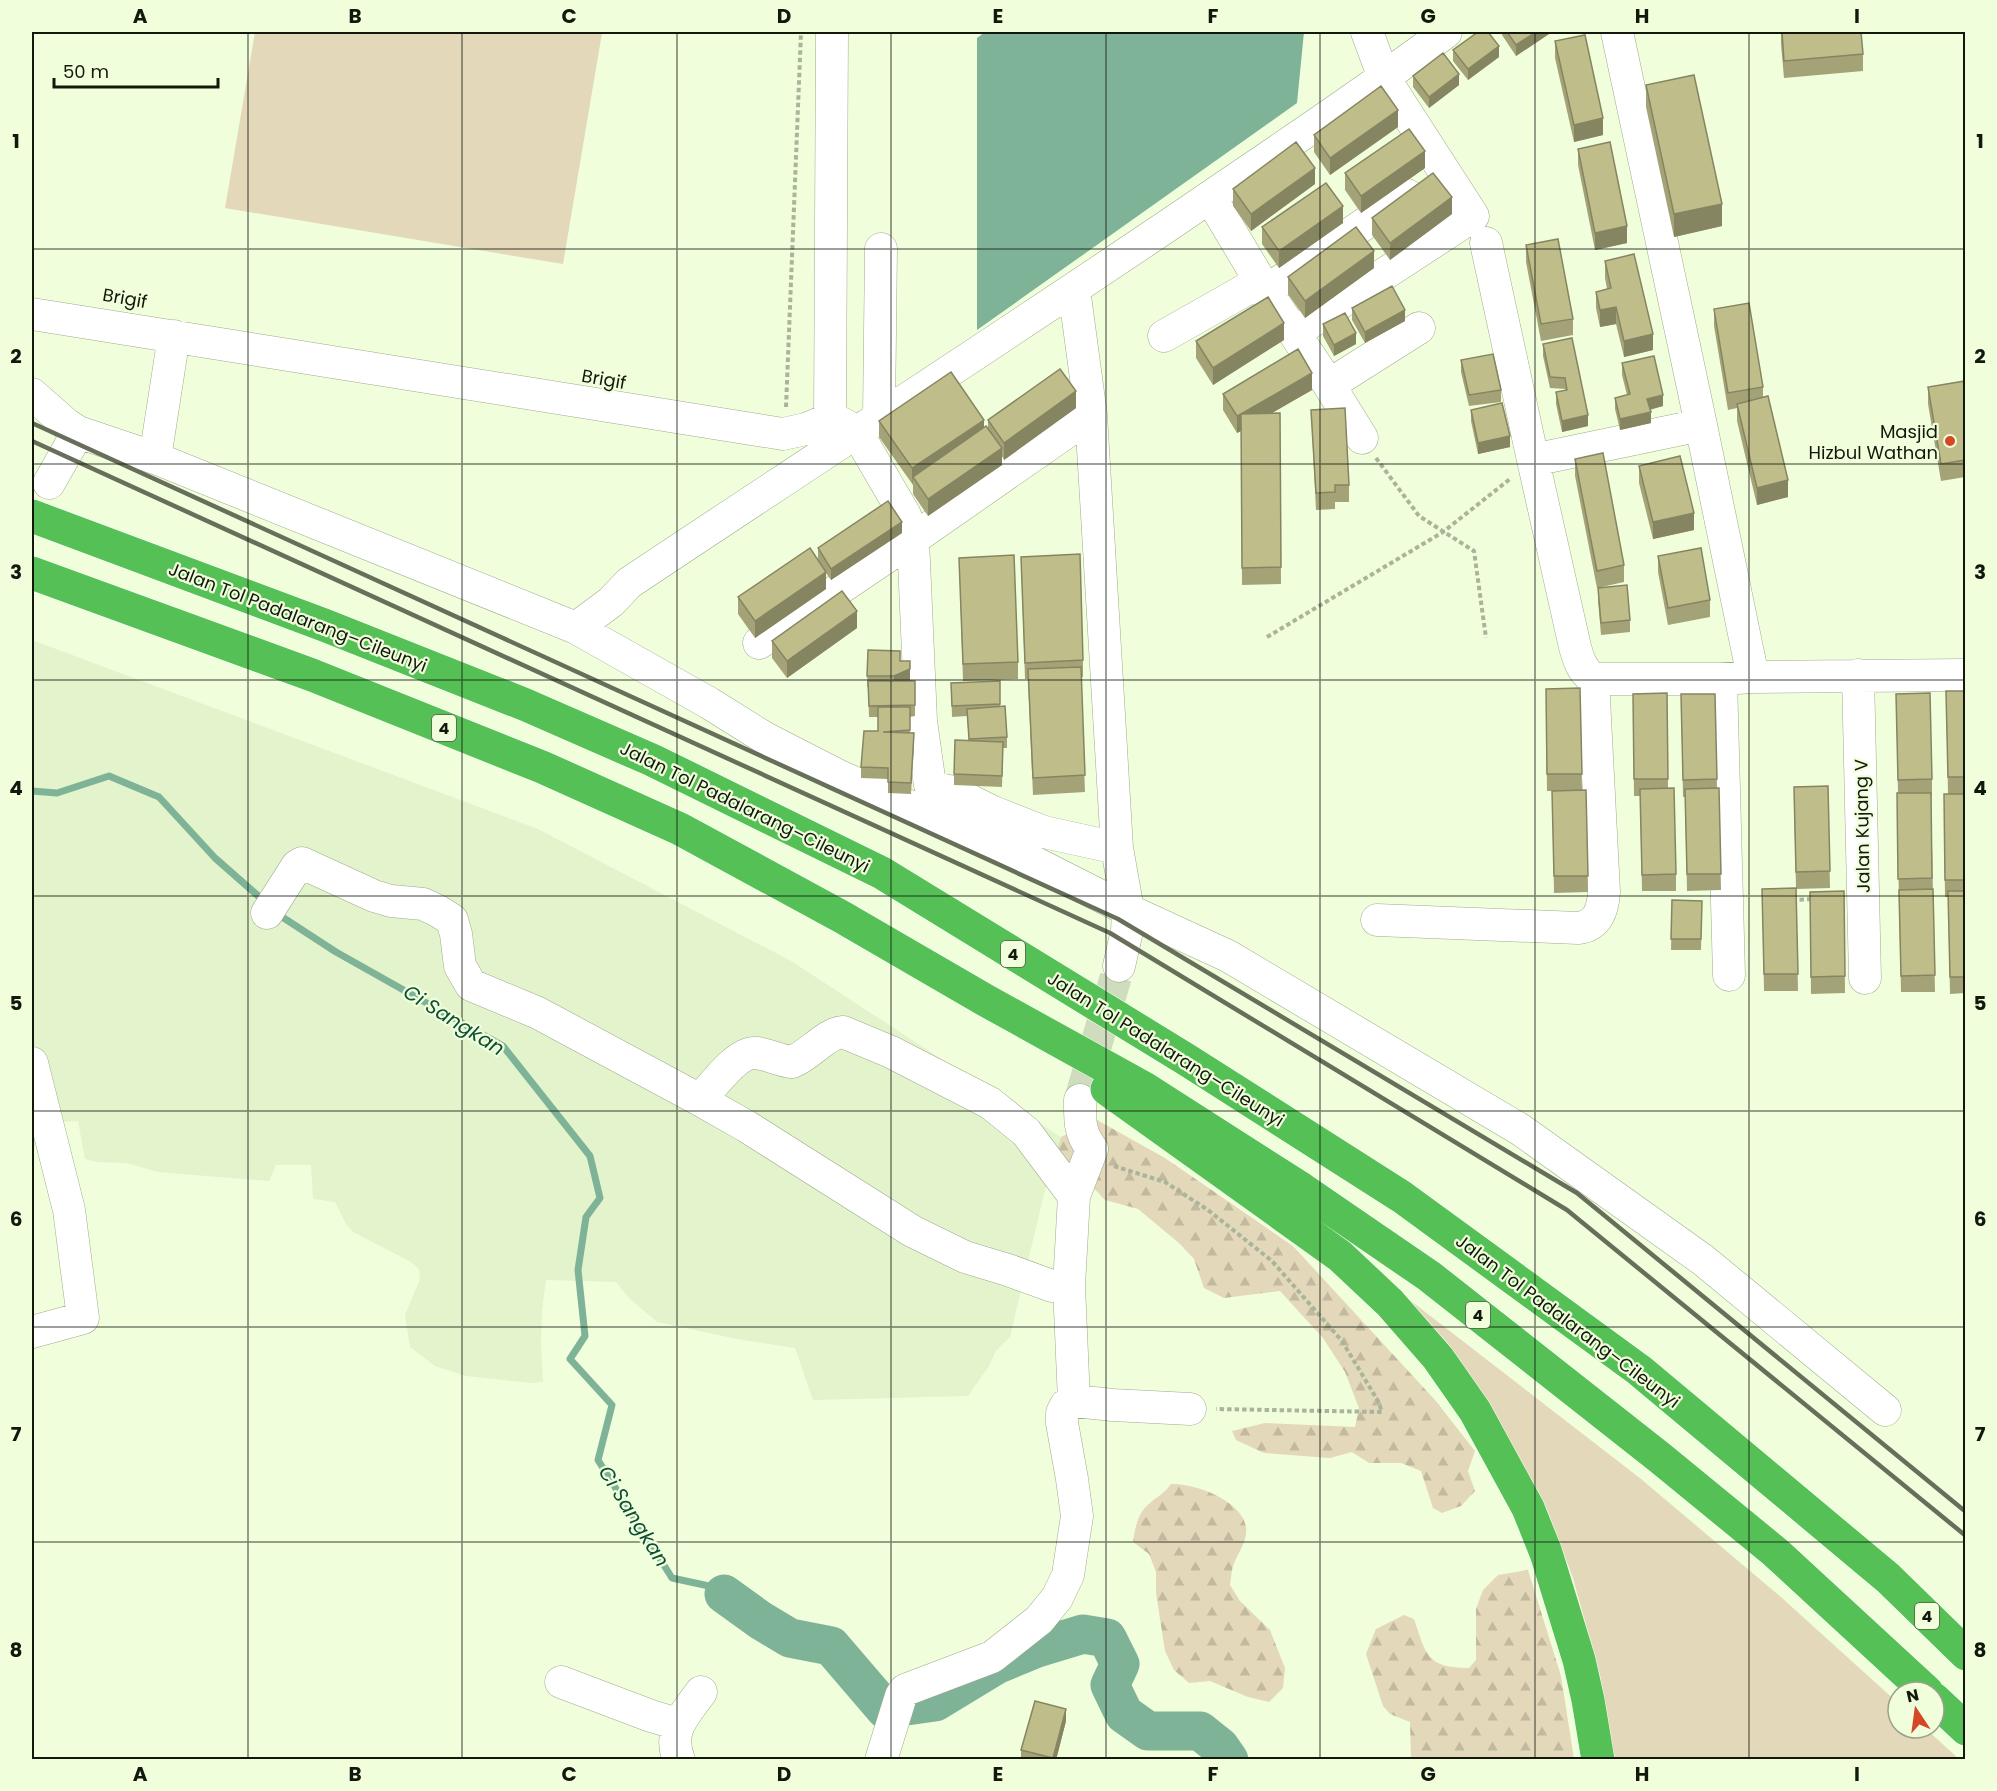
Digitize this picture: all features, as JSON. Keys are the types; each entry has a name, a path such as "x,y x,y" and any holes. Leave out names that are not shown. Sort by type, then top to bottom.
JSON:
{"highway":[{"name":"Jalan Tol Padalarang–Cileunyi","path":"32,516 324,625 526,705 652,760 882,873 1187,1060 1402,1197 1638,1370 1888,1578 1965,1654"},
{"name":"4","path":"32,573 312,675 542,767 680,829 842,917 1144,1088 1302,1189 1429,1276 1659,1457 1775,1552 1914,1680"},
{"path":"985,1000 1340,1256 1390,1303 1438,1358 1475,1411 1528,1508 1545,1553 1579,1660 1598,1760"},
{"path":"1888,1578 1965,1631"},
{"path":"1946,1711 1965,1729"}],"street":[{"path":"832,32 855,422 905,515 913,539 921,721 930,785 953,792 993,812 1044,832 1117,848"},
{"path":"1294,333 1473,216 1384,78 1367,32"},
{"path":"576,628 611,602 629,583 855,422 1074,289 1384,78 1446,32"},
{"path":"1617,32 1753,677"},
{"path":"1164,336 1263,286 1442,171"},
{"path":"1210,197 1263,286 1362,438"},
{"path":"1377,920 1583,928 1595,920 1603,908 1593,679 1581,667 1575,647 1486,243"},
{"path":"855,422 881,249"},
{"path":"1074,289 1091,415 1117,848 1128,910 1127,931 1119,966"},
{"path":"32,314 783,434 855,422"},
{"path":"1329,385 1419,328"},
{"path":"155,458 174,336"},
{"path":"32,394 78,432 155,458 576,628 709,703 765,738 839,776 1000,845 1128,910 1228,956 1521,1130 1703,1260 1885,1410"},
{"path":"759,643 1091,415"},
{"path":"1533,460 1701,425"},
{"path":"49,483 78,432"},
{"name":"Jalan Kujang V","path":"1858,675 1865,978"},
{"path":"1593,679 1721,680 1753,677 1965,675"},
{"path":"1721,680 1729,975"},
{"path":"272,908 297,866 302,863 374,896 391,901 423,904 438,911 452,920 460,966 465,979 471,984 538,1013 700,1100 746,1126 912,1232 965,1257 1052,1286 1069,1286"},
{"path":"700,1100 744,1054 760,1053 792,1062 815,1049 836,1032 843,1032 891,1053 990,1103 1026,1132 1074,1196"},
{"path":"32,1062 69,1210 83,1318 32,1332"},
{"path":"1074,1401 1069,1286 1071,1223 1074,1196 1092,1149 1085,1140 1080,1127 1080,1100"},
{"path":"881,1760 901,1696 908,1689 992,1657 1039,1620 1057,1598 1068,1575 1077,1516 1062,1423 1062,1413 1066,1405 1074,1401 1190,1409"},
{"path":"561,1682 678,1724"},
{"path":"679,1760 674,1738 678,1724 701,1692"}],"path":[{"path":"786,411 801,32"},
{"path":"1362,438 1419,516 1474,551 1486,638"},
{"path":"1267,637 1443,532 1533,460"},
{"path":"1784,900 1818,899"},
{"path":"1092,1149 1105,1163 1165,1182 1208,1210 1272,1261 1342,1341 1378,1401 1382,1412 1190,1409"}],"shaded area":[{"path":"985,32 1304,32 1297,103 977,330 977,38"},
{"path":"32,640 538,829 791,961 1061,1137 1043,1198 1010,1337 996,1351 989,1366 968,1396 813,1400 795,1348 742,1340 657,1322 630,1299 616,1282 546,1280 541,1345 543,1382 531,1383 466,1376 435,1366 410,1347 405,1315 420,1279 419,1269 411,1262 353,1232 346,1224 335,1202 313,1199 311,1165 276,1165 269,1181 158,1172 127,1163 97,1162 85,1159 78,1121 45,1123 32,1153"}],"green space":[{"path":"255,32 602,33 563,264 225,208"},
{"path":"1097,1120 1165,1158 1293,1246 1435,1400 1475,1451 1468,1471 1475,1491 1461,1506 1442,1513 1433,1508 1421,1471 1401,1463 1369,1463 1352,1452 1330,1458 1264,1453 1236,1440 1232,1431 1265,1423 1355,1427 1359,1408 1345,1372 1323,1338 1280,1291 1224,1298 1204,1288 1194,1259 1179,1243 1138,1209 1105,1200 1057,1150 1061,1137"},
{"path":"1411,1301 1641,1479 1782,1598 1886,1692 1886,1740 1938,1740 1959,1759 1614,1759 1600,1676 1573,1578 1547,1509 1499,1426 1407,1302"},
{"path":"1171,1484 1192,1486 1216,1495 1227,1501 1243,1517 1246,1532 1233,1566 1230,1585 1240,1601 1270,1630 1285,1668 1283,1688 1269,1702 1248,1697 1210,1681 1189,1683 1174,1670 1165,1651 1156,1593 1156,1572 1149,1554 1133,1542 1136,1526 1143,1511"},
{"path":"1528,1570 1561,1676 1574,1759 1411,1759 1410,1722 1390,1714 1383,1706 1366,1654 1376,1629 1404,1615 1414,1619 1425,1650 1430,1657 1444,1665 1469,1668 1476,1660 1476,1609 1483,1590 1498,1575"}],"building":[{"path":"1478,32 1488,32 1499,46 1468,69 1453,50"},
{"path":"1507,32 1536,32 1516,45"},
{"path":"1782,32 1861,32 1863,54 1784,61"},
{"path":"1585,35 1603,118 1574,125 1555,41"},
{"path":"1443,53 1459,74 1429,97 1413,76"},
{"path":"1694,75 1722,204 1674,214 1646,85"},
{"path":"1381,86 1398,110 1330,158 1314,135"},
{"path":"1409,129 1425,151 1361,196 1345,173"},
{"path":"1296,142 1315,168 1251,214 1233,189"},
{"path":"1610,142 1627,226 1595,233 1578,149"},
{"path":"1433,173 1452,197 1390,243 1372,218"},
{"path":"1326,183 1343,206 1279,251 1262,227"},
{"path":"1356,227 1374,251 1305,301 1288,277"},
{"path":"1558,239 1573,319 1541,324 1526,245"},
{"path":"1634,254 1653,334 1624,341 1616,307 1600,310 1596,292 1611,288 1605,261"},
{"path":"1392,286 1405,310 1365,332 1352,308"},
{"path":"1268,297 1284,323 1213,368 1196,341"},
{"path":"1749,303 1763,387 1728,393 1714,309"},
{"path":"1345,313 1356,333 1334,345 1323,324"},
{"path":"1572,338 1588,415 1562,421 1556,392 1567,390 1565,378 1550,377 1543,344"},
{"path":"1298,349 1312,373 1237,416 1223,394"},
{"path":"1493,354 1501,390 1469,395 1461,360"},
{"path":"1654,356 1663,395 1647,399 1651,412 1620,419 1615,398 1630,394 1622,363"},
{"path":"1060,369 1076,391 1004,443 988,420"},
{"path":"951,372 984,420 912,468 879,421"},
{"name":"Masjid Hizbul Wathan","path":"1965,381 1965,460 1941,464 1928,387"},
{"path":"1768,396 1788,480 1757,488 1737,404"},
{"path":"1502,403 1510,436 1478,443 1471,410"},
{"path":"1345,408 1349,485 1335,485 1335,492 1316,493 1311,410"},
{"path":"1280,413 1281,567 1242,568 1241,414"},
{"path":"986,426 1002,448 928,499 913,477"},
{"path":"1603,453 1624,565 1597,571 1575,459"},
{"path":"1680,456 1694,513 1653,522 1639,466"},
{"path":"888,501 902,522 831,569 818,548"},
{"path":"810,548 826,572 755,621 738,597"},
{"path":"1701,548 1710,600 1668,608 1658,556"},
{"path":"1080,554 1083,660 1025,663 1021,557"},
{"path":"1014,555 1018,662 963,664 959,558"},
{"path":"1627,585 1630,620 1601,623 1598,588"},
{"path":"842,591 857,611 787,661 772,641"},
{"path":"868,650 900,651 900,661 910,661 910,669 894,676 867,676"},
{"path":"1081,667 1085,775 1033,778 1028,669"},
{"path":"868,681 915,681 915,705 869,706"},
{"path":"1000,681 1000,704 952,706 951,683"},
{"path":"1580,688 1582,774 1547,774 1546,689"},
{"path":"1946,691 1965,691 1965,777 1948,777"},
{"path":"1667,693 1668,779 1634,779 1633,694"},
{"path":"1930,693 1932,779 1898,780 1896,694"},
{"path":"1681,694 1715,694 1717,779 1683,780"},
{"path":"1005,706 1007,737 969,739 967,709"},
{"path":"878,707 910,707 910,730 883,732 914,733 911,783 888,782 888,768 861,767 864,731 878,731"},
{"path":"955,740 1003,742 1002,776 954,774"},
{"path":"1828,786 1830,871 1796,872 1794,787"},
{"path":"1674,788 1676,874 1642,875 1640,789"},
{"path":"1719,788 1721,874 1687,874 1685,789"},
{"path":"1586,790 1588,876 1554,876 1552,791"},
{"path":"1897,793 1931,793 1932,878 1898,879"},
{"path":"1944,794 1965,794 1965,880 1945,880"},
{"path":"1796,888 1798,974 1764,974 1762,889"},
{"path":"1933,889 1935,975 1901,976 1899,890"},
{"path":"1844,891 1845,976 1811,977 1810,892"},
{"path":"1948,891 1965,891 1965,977 1950,977"},
{"path":"1672,900 1702,901 1701,939 1671,939"},
{"path":"1035,1701 1066,1709 1053,1758 1021,1750"}],"waterway":[{"name":"Ci Sangkan","path":"32,791 57,793 109,776 159,797 215,858 264,901"},
{"name":"Ci Sangkan","path":"276,913 336,952 503,1046 590,1156 600,1198 586,1217 578,1270 585,1336 570,1359 612,1405 598,1460 672,1578 709,1586 724,1594"},
{"name":"Ci Sangkan","path":"724,1594 790,1638 831,1646 885,1709 935,1702 996,1665 1037,1648 1083,1634 1107,1638 1120,1664 1110,1685 1124,1714 1148,1731 1200,1731 1220,1747 1229,1760"}],"tunnel":[{"path":"1080,1100 1119,966"}],"railway":[{"path":"32,423 1118,919 1577,1193 1966,1512"},
{"path":"32,441 1110,933 1567,1210 1966,1536"}],"place":[{"name":"Masjid Hizbul Wathan","path":"1950,441"}]}
